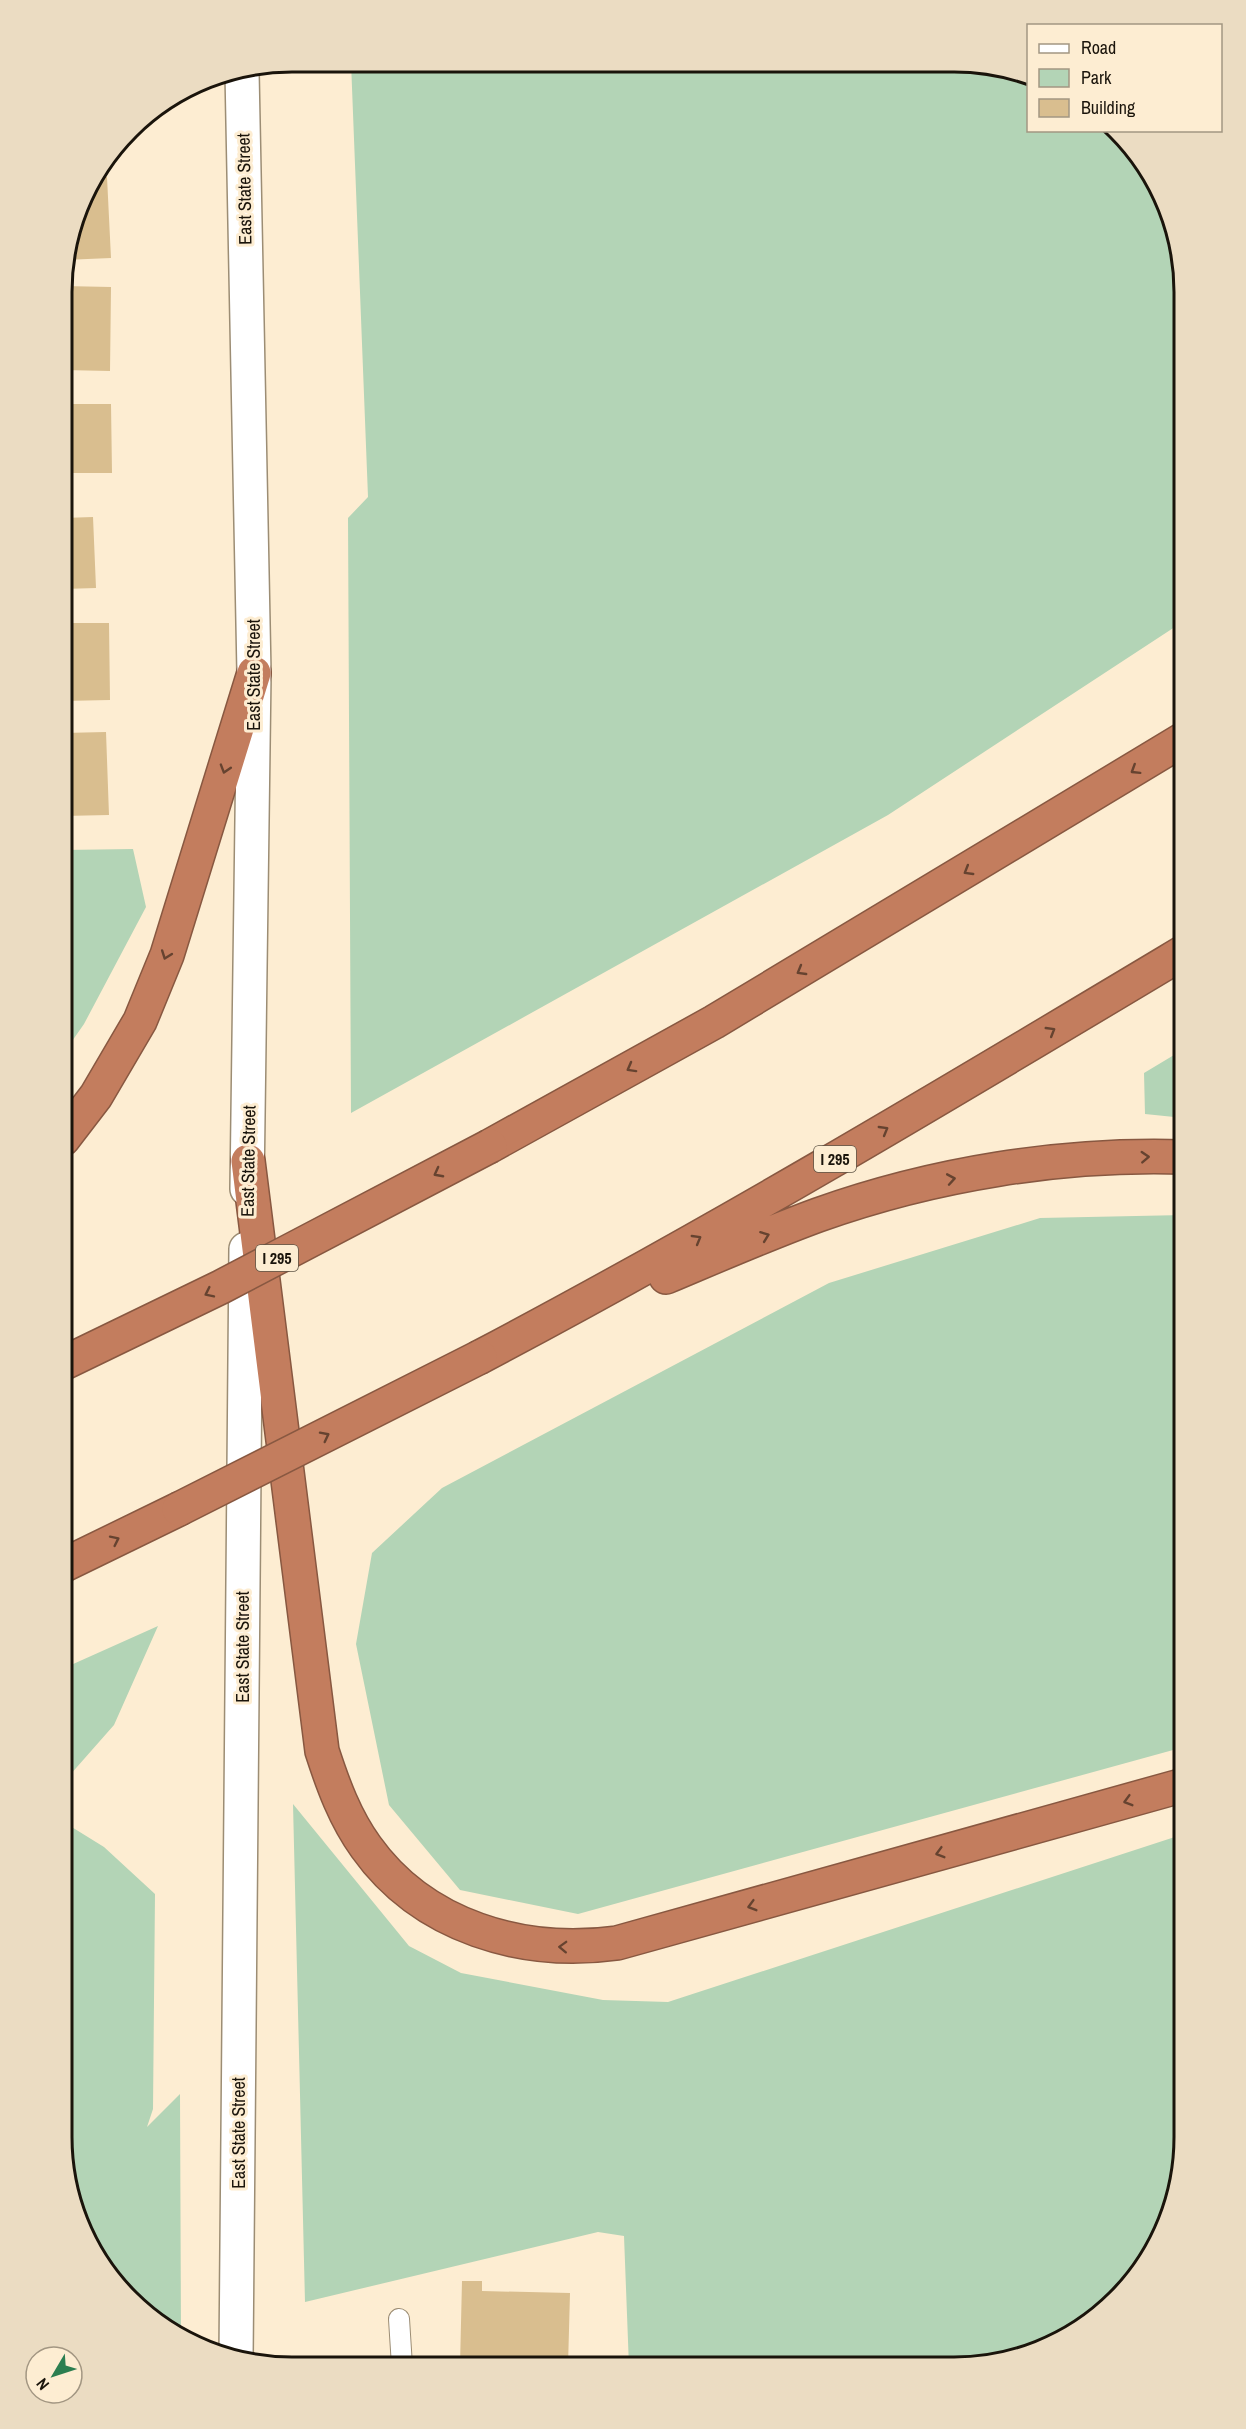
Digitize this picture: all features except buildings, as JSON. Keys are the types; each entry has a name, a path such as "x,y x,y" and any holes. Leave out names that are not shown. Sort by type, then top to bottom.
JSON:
{"highway":[{"path":"72,1127 96,1096 140,1021 167,955 254,673"},
{"name":"I 295","path":"72,1359 221,1287 490,1146 743,1005 1174,745"},
{"name":"I 295","path":"72,1561 480,1357 615,1286 1174,958"},
{"path":"480,1357 731,1249 808,1219 927,1184 1038,1164 1151,1156 1174,1157"},
{"path":"248,1161 322,1751 337,1797 366,1847 402,1886 438,1912 482,1933 533,1946 586,1948 617,1943 1174,1788"}],"street":[{"name":"East State Street","path":"236,2349 254,673 242,78"}],"lane":[{"path":"399,2319 401,2357"}],"green space":[{"path":"351,72 968,72 997,76 1027,85 1027,132 1104,132 1137,170 1162,222 1170,249 1174,278 1174,628 888,815 351,1113 348,518 368,497"},
{"path":"133,849 146,907 84,1024 72,1041 72,850"},
{"path":"1174,1055 1174,1117 1145,1114 1144,1073"},
{"path":"1174,1215 1174,1750 578,1914 460,1890 389,1805 356,1644 372,1553 442,1488 829,1283 1040,1218"},
{"path":"158,1626 114,1725 72,1773 72,1665"},
{"path":"293,1804 409,1946 461,1973 603,2000 668,2002 1174,1837 1174,2151 1170,2180 1151,2234 1128,2271 1088,2311 1051,2334 997,2353 968,2357 629,2357 624,2236 598,2232 305,2302"},
{"path":"72,1827 104,1847 155,1894 153,2109 147,2127 180,2094 181,2326 147,2302 109,2259 89,2221 76,2180 72,2151"}]}
